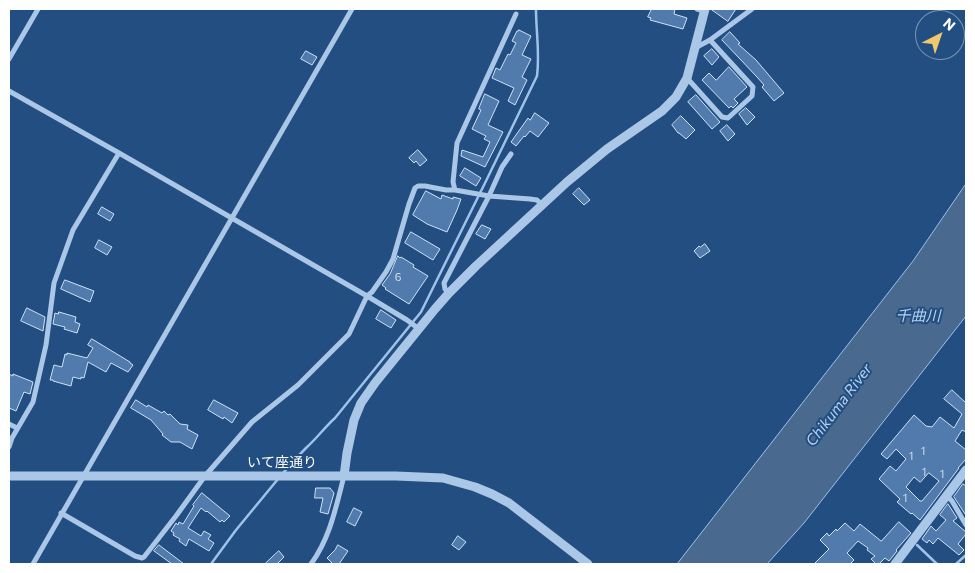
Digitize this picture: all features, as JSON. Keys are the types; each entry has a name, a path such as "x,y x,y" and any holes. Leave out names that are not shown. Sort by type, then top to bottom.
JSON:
{"street":[{"path":"9,59 38,9"},
{"path":"33,564 352,9"},
{"path":"695,48 710,40 752,9"},
{"path":"311,564 325,542 329,531 344,476 354,420 375,383 416,327 449,293 567,182 607,149 651,119 676,97 686,78 695,48 702,10"},
{"path":"455,190 453,182 458,143 516,14"},
{"path":"686,78 722,117 728,118 752,96 753,88 710,40"},
{"path":"9,91 367,296 416,327"},
{"path":"9,447 17,428 33,402 46,345 54,283 73,230 119,153"},
{"path":"449,293 445,289 444,283 502,167 512,154"},
{"path":"61,513 135,556 144,558 205,476 252,422 298,385 349,334 367,296 372,292 393,259 415,188 418,186 487,196 537,200 542,206"},
{"path":"9,424 17,428"},
{"path":"895,564 966,470"},
{"name":"いて座通り","path":"9,476 396,476 443,478 475,486 508,503 588,564"},
{"path":"948,496 966,525"}],"water":[{"name":"千曲川","path":"966,184 966,316 804,523 767,564 677,564 913,261"}],"building":[{"path":"652,9 675,9 674,14 687,18 683,29 650,20 651,18 648,17"},
{"path":"711,9 736,9 728,21"},
{"path":"519,30 531,36 522,55 531,59 522,77 527,80 515,105 508,101 514,88 492,78 496,68 500,70 508,54 510,55 516,43 512,41"},
{"path":"730,32 740,43 738,44 756,60 784,93 774,101 762,87 764,85 722,40"},
{"path":"712,49 719,57 712,65 704,56"},
{"path":"306,51 317,57 312,65 301,59"},
{"path":"729,67 747,87 734,99 738,103 733,108 731,106 729,108 702,80 709,73 716,80"},
{"path":"485,94 499,101 488,125 503,132 485,167 461,156 462,150 483,157 490,142 484,139 486,136 472,129 481,110 479,109"},
{"path":"696,95 720,122 712,129 688,102"},
{"path":"746,108 755,117 747,125 739,114"},
{"path":"535,113 549,123 538,137 530,131 516,146 511,142 528,118 530,120"},
{"path":"681,116 695,130 686,139 672,125"},
{"path":"727,125 735,134 728,141 720,131"},
{"path":"418,150 427,160 420,166 416,161 414,163 409,158"},
{"path":"465,168 481,178 476,186 460,176"},
{"path":"579,188 590,200 584,205 573,194"},
{"path":"426,191 441,199 442,195 453,199 453,197 461,199 447,232 427,224 413,215"},
{"path":"102,207 114,214 110,221 98,214"},
{"path":"482,225 491,229 485,239 476,234"},
{"path":"411,232 440,249 433,260 405,243"},
{"path":"99,240 112,247 107,255 95,248"},
{"path":"705,244 710,251 700,258 694,251 699,246"},
{"path":"398,256 428,276 409,304 385,289 382,285 390,274"},
{"path":"65,280 94,291 90,302 61,289"},
{"path":"27,308 45,317 43,331 21,321"},
{"path":"381,310 396,320 391,328 376,319"},
{"path":"59,312 76,317 75,322 80,324 77,333 53,324 55,313 58,314"},
{"path":"92,339 130,362 133,365 128,372 111,363 106,372 88,362 84,378 73,377 71,386 50,380 54,365 62,367 65,354 87,358 93,348 88,345"},
{"path":"9,374 33,382 30,394 24,392 16,411 9,408"},
{"path":"952,390 966,403 966,432 962,430 955,441 966,450 966,459 920,520 897,502 900,499 879,479 890,466 896,471 906,459 896,449 887,459 881,454 914,415 926,426 932,427 940,417 954,428 962,414 944,399","holes":["929,473 939,481 922,501 906,487 914,477 920,482"]},
{"path":"136,400 147,407 148,405 162,413 164,411 168,415 170,414 180,424 188,425 187,429 198,435 192,449 180,442 171,442 162,435 151,420 131,408"},
{"path":"214,400 238,413 232,423 208,410"},
{"path":"963,484 966,486 965,514 954,497"},
{"path":"316,488 330,488 334,493 328,514 320,512 323,498 315,498"},
{"path":"202,493 230,516 224,522 222,520 220,522 201,508 188,528 201,536 204,531 211,535 208,539 214,543 209,551 189,539 186,546 171,531 176,523 178,525 179,522 183,524"},
{"path":"948,504 957,518 953,521 966,532 958,544 964,550 959,555 938,538 933,544 929,540 927,543 922,539 931,526 936,531 946,520 940,515"},
{"path":"354,508 362,512 355,526 347,522"},
{"path":"899,522 911,533 889,561 885,558 879,564 876,564 871,559 875,556 858,541 847,553 854,560 850,564 814,564 829,549 820,540 827,533 829,536 836,529 837,531 845,523 854,531 860,524 881,541"},
{"path":"458,536 466,542 459,550 452,545"},
{"path":"159,545 184,564 172,564 154,551"},
{"path":"338,545 348,551 339,564 333,564 327,558"},
{"path":"279,551 284,557 277,564 265,564"}],"waterway":[{"path":"283,473 335,418 421,312 537,76 536,9"},
{"path":"211,564 278,479"},
{"path":"917,545 937,564"},
{"path":"956,564 966,555"}],"water label":[{"name":"Chikuma River","path":"839,405"}]}
